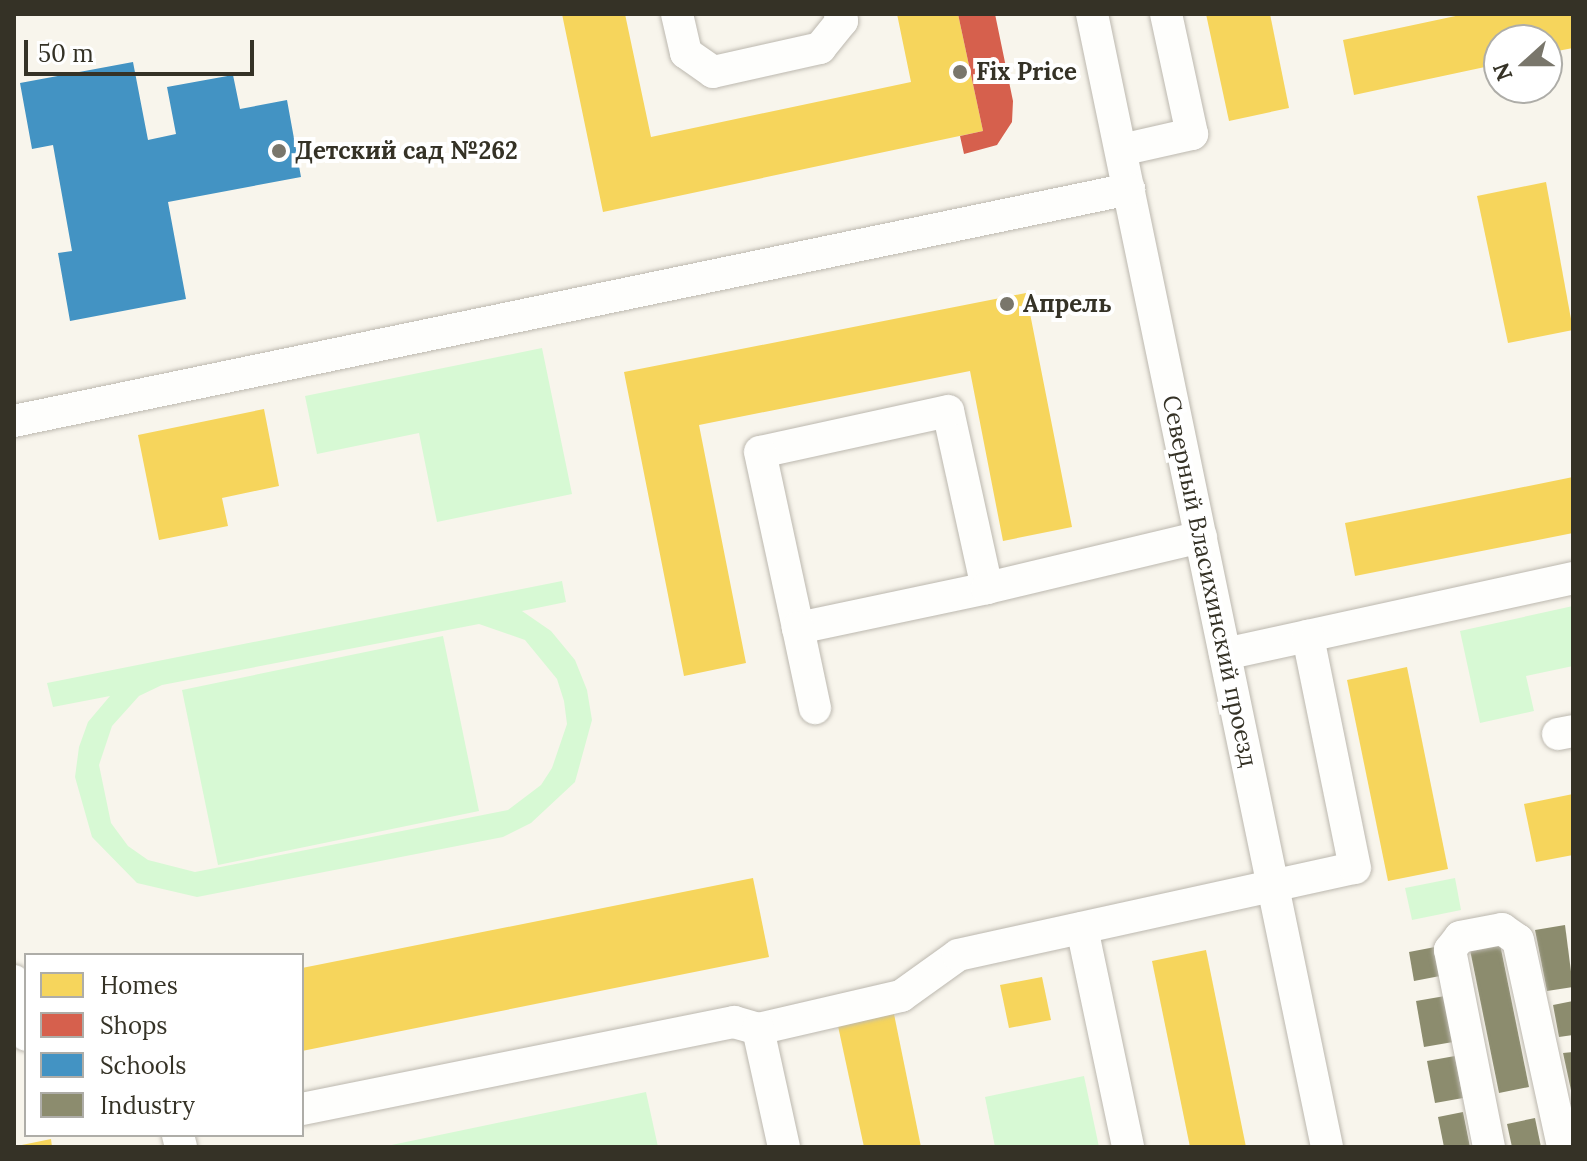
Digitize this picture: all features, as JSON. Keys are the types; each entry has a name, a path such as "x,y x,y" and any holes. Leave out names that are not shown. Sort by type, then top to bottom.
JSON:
{"street":[{"path":"677,14 686,53 713,72 820,48 842,21 840,14"},
{"name":"Северный Власихинский проезд","path":"1092,14 1327,1147"},
{"path":"1121,150 1192,134 1166,14"},
{"path":"14,421 1129,189"},
{"path":"815,708 760,452 948,411 987,588"},
{"path":"798,628 987,588 1201,537"},
{"path":"1225,654 1573,578"},
{"path":"304,1109 734,1022 758,1029 901,996 958,955 1355,868 1308,636"},
{"path":"1082,928 1128,1147"},
{"path":"1489,1147 1450,950 1460,937 1502,929 1518,940 1563,1147"},
{"path":"14,981 24,1026"},
{"path":"758,1029 784,1147"}],"green space":[{"path":"542,348 572,494 437,522 419,433 317,454 305,396"},
{"path":"562,581 566,602 522,611 551,631 575,660 587,690 592,720 575,782 531,823 503,837 197,897 137,883 92,837 75,777 79,747 88,722 110,696 53,707 47,683","holes":["479,624 525,640 557,679 567,724 552,768 541,785 508,810 195,872 148,860 128,846 111,823 99,765 112,726 139,696 162,685"]},
{"path":"1573,606 1573,666 1526,676 1534,711 1480,723 1460,631"},
{"path":"443,636 479,811 218,865 182,690"},
{"path":"1455,878 1461,910 1412,920 1405,888"},
{"path":"1084,1076 1099,1147 995,1147 985,1097"},
{"path":"646,1092 658,1147 382,1147"}],"building: Homes":[{"path":"562,14 625,14 651,137 911,82 897,14 958,14 983,131 603,212"},
{"path":"1206,14 1270,14 1289,108 1229,121"},
{"path":"1465,14 1573,14 1573,48 1563,50 1563,24 1483,24 1483,67 1354,95 1343,40"},
{"path":"1546,182 1573,330 1508,343 1477,196"},
{"path":"1026,293 1072,527 1003,541 970,371 699,425 746,663 684,676 624,372"},
{"path":"264,409 279,486 222,498 228,526 159,540 138,435"},
{"path":"1573,477 1573,533 1355,576 1345,523"},
{"path":"1407,667 1448,869 1388,881 1347,680"},
{"path":"1573,794 1573,855 1536,862 1524,804"},
{"path":"753,878 769,957 304,1051 304,968"},
{"path":"1206,950 1246,1147 1190,1147 1152,961"},
{"path":"1042,977 1051,1020 1009,1028 1000,985"},
{"path":"894,1014 921,1147 864,1147 838,1026"},
{"path":"51,1139 52,1147 17,1147 17,1146"}],"building: Shops":[{"path":"958,14 995,14 1013,101 1012,122 997,145 964,154 960,136 983,131"}],"building: Schools":[{"path":"133,62 148,140 176,134 167,87 233,75 240,109 287,100 301,177 168,202 186,299 70,321 58,253 72,251 53,145 32,149 20,83"}],"building: Industry":[{"path":"1565,925 1573,987 1547,991 1535,930"},
{"path":"1499,939 1529,1087 1499,1093 1469,945"},
{"path":"1435,947 1440,976 1414,981 1409,952"},
{"path":"1445,996 1453,1042 1424,1047 1416,1001"},
{"path":"1573,1001 1573,1035 1559,1037 1553,1005"},
{"path":"1573,1052 1573,1095 1572,1095 1563,1053"},
{"path":"1455,1056 1463,1098 1435,1103 1427,1061"},
{"path":"1463,1112 1470,1147 1444,1147 1438,1117"},
{"path":"1535,1118 1541,1147 1512,1147 1507,1124"}],"place":[{"name":"Fix Price","path":"960,72"},
{"name":"Детский сад №262","path":"279,151"},
{"name":"Апрель","path":"1007,304"}]}
